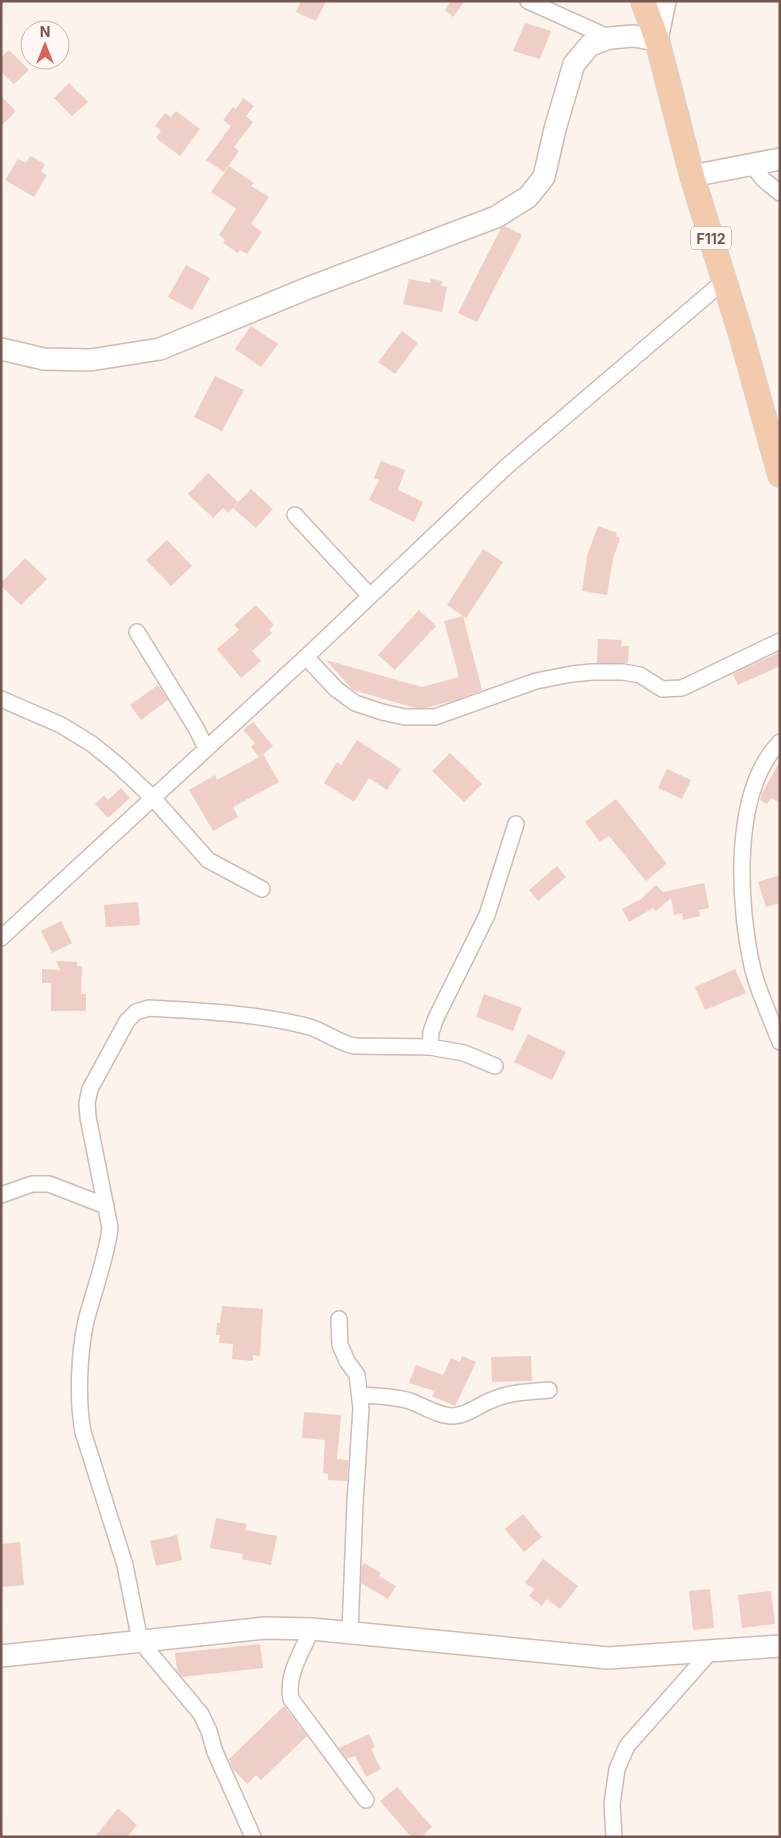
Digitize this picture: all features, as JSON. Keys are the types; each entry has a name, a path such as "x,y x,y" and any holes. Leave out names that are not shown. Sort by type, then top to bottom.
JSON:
{"main road":[{"name":"F112","path":"643,1 657,40 692,176 725,280 780,475"},
{"path":"1,349 44,359 90,360 160,349 308,288 496,217 528,197 544,177 574,64 590,45 610,38 634,36 657,40 665,1"},
{"path":"692,176 780,159"},
{"path":"1,1656 265,1628 350,1632 608,1658 780,1646"}],"street":[{"path":"528,1 610,38"},
{"path":"750,164 764,180 780,193"},
{"path":"1,938 306,657 506,467 725,280"},
{"path":"295,515 370,596"},
{"path":"137,632 196,728 206,748"},
{"path":"306,657 336,689 355,703 382,712 405,716 435,716 536,681 572,674 623,672 640,675 662,689 682,688 780,642"},
{"path":"1,699 61,725 92,744 153,798 208,860 262,889"},
{"path":"780,742 760,771 753,786 742,857 747,940 753,971 780,1042"},
{"path":"430,1047 431,1032 436,1018 487,915 516,824"},
{"path":"253,1837 215,1752 209,1731 200,1714 140,1641 125,1565 82,1432 79,1415 80,1369 86,1323 108,1243 110,1228 88,1117 87,1103 90,1090 127,1020 136,1012 149,1008 267,1017 308,1026 324,1032 344,1044 355,1046 430,1047 464,1052 495,1066"},
{"path":"1,1195 32,1184 49,1184 106,1206"},
{"path":"339,1319 340,1346 346,1361 357,1375 361,1408 350,1632"},
{"path":"360,1395 384,1396 409,1401 442,1415 452,1416 466,1414 492,1400 504,1396 549,1390"},
{"path":"312,1629 290,1678 288,1690 290,1700 366,1800"},
{"path":"614,1837 612,1804 618,1769 627,1746 711,1651"}],"building":[{"path":"301,1 326,1 316,21 296,12"},
{"path":"451,1 465,1 453,17 445,10"},
{"path":"525,23 551,31 540,59 513,51"},
{"path":"9,50 20,61 20,70 29,70 14,84 1,72 1,57"},
{"path":"69,83 88,102 72,116 54,98"},
{"path":"1,96 16,111 1,126"},
{"path":"243,98 254,106 246,116 253,122 234,147 239,151 224,172 206,160 231,126 223,120 233,107 236,109"},
{"path":"176,111 200,129 180,156 156,138 161,131 155,126 165,113 171,117"},
{"path":"30,156 45,164 41,172 47,175 34,197 5,180 18,159 26,163"},
{"path":"229,166 254,183 251,186 269,197 251,224 262,232 247,254 240,250 238,253 223,243 225,240 219,235 236,209 211,192"},
{"path":"505,226 522,235 477,322 458,313 501,228"},
{"path":"186,265 210,278 192,310 168,297"},
{"path":"409,279 430,283 431,279 442,281 441,286 447,287 442,312 403,304"},
{"path":"251,326 278,344 261,367 235,349"},
{"path":"402,331 418,343 395,374 378,362"},
{"path":"215,376 244,390 222,431 194,417"},
{"path":"381,461 405,470 398,490 423,502 414,522 369,500 379,480 374,478"},
{"path":"208,473 238,502 228,513 223,508 213,518 188,494"},
{"path":"251,489 273,509 256,528 233,508"},
{"path":"598,526 617,533 616,537 620,538 613,559 607,595 582,591 587,556"},
{"path":"167,540 192,566 171,586 146,560"},
{"path":"483,549 503,562 466,618 447,605"},
{"path":"25,558 47,579 21,605 1,586 1,583"},
{"path":"256,605 274,625 269,630 272,633 252,651 261,661 241,678 217,649 239,630 234,625"},
{"path":"419,610 436,626 395,670 378,655"},
{"path":"463,616 482,690 456,700 425,708 416,708 353,690 326,660 422,687 459,677 444,621"},
{"path":"598,639 622,640 621,646 629,646 628,663 597,663"},
{"path":"780,652 780,666 738,685 733,674"},
{"path":"158,685 168,700 141,720 130,705"},
{"path":"253,722 273,746 263,754 279,782 233,807 238,817 213,831 189,790 215,775 217,780 259,757 251,747 255,743 243,730"},
{"path":"357,740 401,769 387,790 369,778 354,802 324,783 337,762 341,765"},
{"path":"450,753 482,784 464,802 432,771"},
{"path":"780,761 780,803 771,798 767,804 760,800 762,793"},
{"path":"667,769 691,780 682,799 658,788"},
{"path":"121,788 130,798 108,818 95,804 104,795 108,800"},
{"path":"616,799 667,864 646,881 609,836 600,842 585,822"},
{"path":"557,866 566,877 538,901 529,890"},
{"path":"780,875 780,903 766,907 758,882"},
{"path":"704,883 709,908 699,910 700,916 683,920 682,913 674,915 671,898 656,911 653,908 629,922 622,909 641,899 656,885 663,892"},
{"path":"138,902 140,925 106,927 104,905"},
{"path":"61,921 72,943 52,953 41,931"},
{"path":"56,961 77,962 77,966 82,966 81,994 86,994 86,1011 51,1011 51,983 42,983 42,969 60,970"},
{"path":"735,969 746,993 705,1010 695,987"},
{"path":"484,994 522,1008 513,1031 476,1017"},
{"path":"528,1034 566,1052 552,1080 514,1062"},
{"path":"222,1306 263,1309 260,1356 253,1355 253,1361 232,1359 233,1344 219,1343 220,1335 216,1335"},
{"path":"462,1356 476,1362 455,1406 432,1396 435,1391 409,1383 416,1365 443,1375 451,1358 460,1362"},
{"path":"531,1356 532,1381 492,1382 491,1357"},
{"path":"304,1412 341,1415 337,1459 348,1460 347,1481 328,1480 328,1474 323,1473 325,1440 302,1438"},
{"path":"523,1514 542,1537 524,1552 505,1529"},
{"path":"216,1518 247,1524 245,1530 277,1536 271,1565 242,1559 243,1554 210,1548"},
{"path":"177,1535 182,1560 156,1566 150,1541"},
{"path":"20,1542 24,1585 1,1587 1,1544"},
{"path":"543,1559 578,1586 560,1609 547,1599 542,1606 529,1596 534,1589 525,1583"},
{"path":"364,1563 381,1573 379,1576 396,1586 388,1599 361,1583 362,1566"},
{"path":"710,1589 714,1628 693,1630 689,1591"},
{"path":"771,1591 775,1624 742,1628 738,1595"},
{"path":"260,1644 263,1668 182,1677 177,1670 175,1653"},
{"path":"284,1706 307,1736 261,1780 256,1775 247,1784 233,1769 229,1759"},
{"path":"369,1734 375,1747 371,1749 381,1769 366,1777 355,1756 347,1759 339,1748"},
{"path":"397,1787 432,1827 421,1837 411,1837 380,1801"},
{"path":"118,1808 137,1825 127,1837 95,1837"}]}
